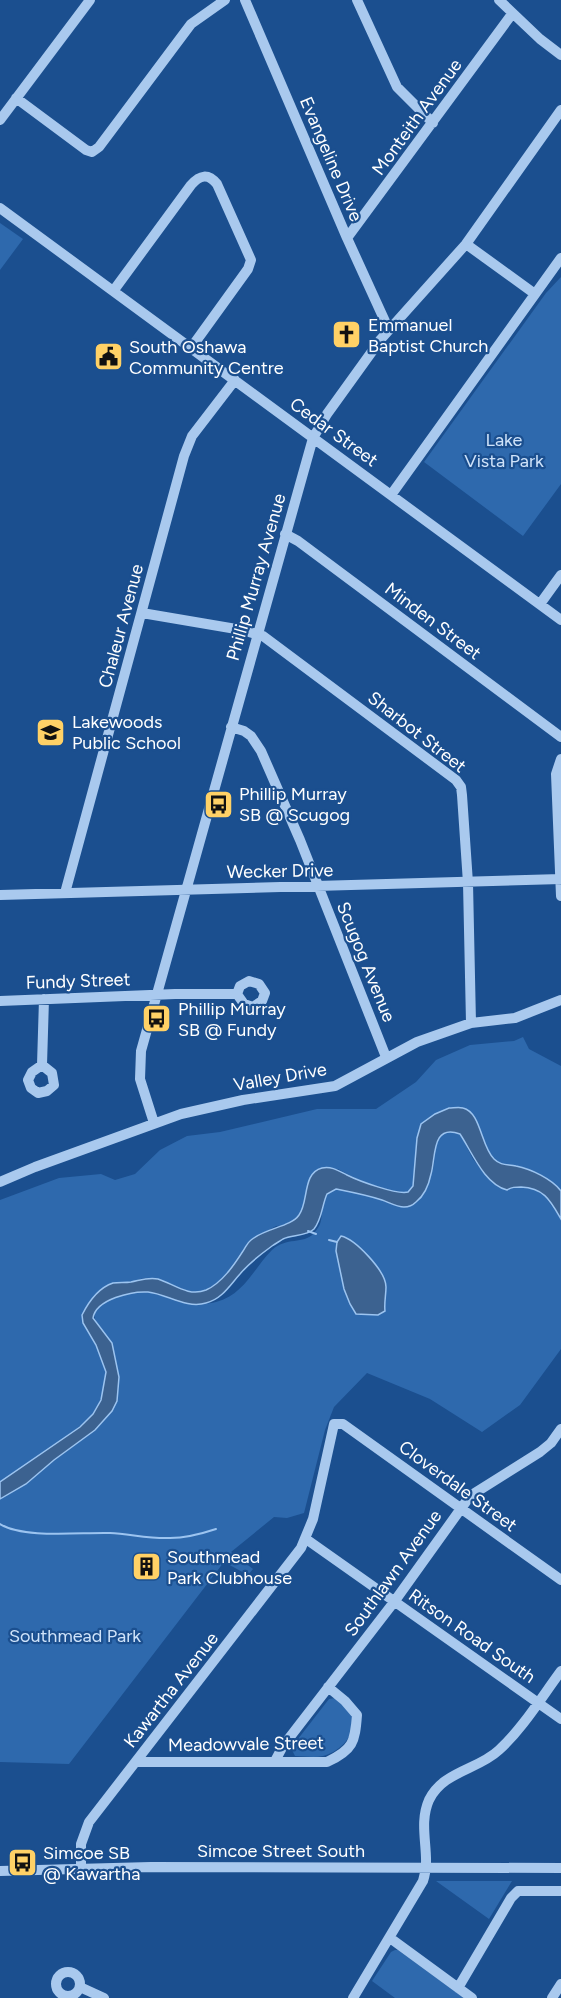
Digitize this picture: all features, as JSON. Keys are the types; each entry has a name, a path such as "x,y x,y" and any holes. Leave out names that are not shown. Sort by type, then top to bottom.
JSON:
{"street":[{"path":"0,120 90,0"},
{"path":"16,98 81,147 92,152 99,147 191,24 225,0"},
{"name":"Evangeline Drive","path":"245,0 389,330"},
{"path":"357,0 397,87 433,123"},
{"path":"500,0 512,14 561,55"},
{"name":"Monteith Avenue","path":"347,238 512,14"},
{"name":"Phillip Murray Avenue","path":"154,1123 140,1079 141,1051 313,438 334,404 389,330 466,244 561,110"},
{"path":"114,290 191,184 198,177 212,178 217,184 251,260 248,269 191,348"},
{"name":"Cedar Street","path":"0,208 561,620"},
{"path":"466,244 535,294"},
{"path":"391,495 561,258"},
{"name":"Chaleur Avenue","path":"65,893 188,444 235,380"},
{"name":"Minden Street","path":"285,534 298,541 561,737"},
{"path":"540,604 561,575"},
{"name":"Sharbot Street","path":"142,613 257,634 270,640 456,780 462,795 468,883 471,1023"},
{"name":"Scugog Avenue","path":"231,727 244,730 251,735 261,751 300,840 386,1058"},
{"path":"561,759 556,774 561,896"},
{"name":"Wecker Drive","path":"0,895 561,879"},
{"name":"Fundy Street","path":"0,1001 237,994"},
{"path":"42,1065 44,999"},
{"name":"Valley Drive","path":"0,1182 154,1123 211,1106 334,1086 417,1042 471,1023 515,1018 561,999"},
{"name":"Cloverdale Street","path":"334,1424 343,1424 561,1580"},
{"name":"Kawartha Avenue","path":"81,1868 81,1844 89,1822 272,1587 306,1539 315,1510 334,1424"},
{"name":"Southlawn Avenue","path":"275,1761 283,1746 394,1602 470,1496 556,1446 561,1429"},
{"name":"Ritson Road South","path":"306,1539 561,1719"},
{"path":"353,1998 423,1881 426,1868 423,1820 430,1799 446,1780 496,1753 538,1703 561,1671"},
{"name":"Meadowvale Street","path":"137,1762 327,1762 344,1754 355,1737 357,1715 328,1687"},
{"name":"Simcoe Street South","path":"0,1871 81,1868 561,1868"},
{"path":"458,1988 511,1898 518,1891 561,1891"},
{"path":"390,1938 472,1998"},
{"path":"552,1998 561,1984"},
{"path":"80,1987 104,1998"}],"green space":[{"path":"0,223 23,239 0,270"},
{"name":"Lake Vista Park","path":"561,277 561,484 523,536 424,462 546,293"},
{"path":"523,1037 529,1049 561,1066 561,1191 552,1182 534,1172 514,1165 502,1164 492,1158 471,1112 417,1138 413,1186 409,1192 383,1189 338,1169 309,1181 304,1206 295,1220 287,1225 276,1226 249,1241 222,1280 206,1290 183,1291 157,1279 144,1278 112,1284 83,1323 97,1348 106,1374 103,1395 93,1413 63,1440 0,1482 0,1200 59,1178 101,1174 115,1180 135,1174 160,1150 187,1136 220,1132 317,1109 376,1109 416,1082 436,1060 470,1045 514,1041"},
{"name":"Southmead Park","path":"452,1131 460,1134 473,1159 483,1172 507,1190 512,1187 537,1189 561,1219 561,1349 520,1405 482,1432 430,1399 367,1373 334,1407 325,1430 304,1513 287,1518 274,1517 231,1552 253,1569 248,1575 224,1562 69,1764 0,1762 0,1499 26,1484 95,1430 117,1401 95,1316 97,1309 110,1300 138,1292 153,1293 191,1304 211,1303 226,1298 248,1280 265,1257 277,1246 305,1239 313,1234 320,1225 324,1200 333,1190 343,1189 403,1207 431,1174 436,1143 439,1138"},
{"path":"335,1698 348,1709 352,1718 353,1725 348,1739 330,1754 312,1757 295,1756 291,1748 329,1699"},
{"path":"436,1881 512,1881 489,1919"},
{"path":"395,1950 464,1998 395,1998 372,1981 391,1952"}],"shaded area":[{"path":"449,1108 463,1108 474,1116 486,1147 494,1159 502,1164 522,1167 534,1172 557,1187 561,1191 561,1219 550,1201 541,1193 529,1188 514,1187 507,1190 499,1187 479,1166 460,1134 444,1133 436,1144 428,1185 422,1196 412,1205 398,1206 336,1189 327,1194 319,1221 314,1229 283,1239 259,1255 221,1295 212,1301 191,1304 148,1292 124,1295 101,1306 93,1318 112,1343 119,1377 117,1401 112,1411 95,1430 26,1484 0,1499 0,1482 80,1427 93,1414 101,1400 106,1372 96,1345 83,1323 82,1315 98,1292 113,1283 151,1278 193,1292 212,1287 227,1273 251,1240 290,1222 299,1215 311,1176 322,1168 335,1169 387,1190 408,1192 413,1186 417,1138 421,1124"},
{"path":"341,1236 354,1243 369,1257 385,1280 385,1311 378,1315 356,1314 350,1304 344,1289 336,1251 337,1242"}],"waterway":[{"path":"308,1231 316,1234"},
{"path":"329,1240 337,1242"},
{"path":"0,1524 23,1532 110,1533 162,1538 176,1538 216,1529"}],"place":[{"name":"Emmanuel Baptist Church","path":"347,335"},
{"name":"South Oshawa Community Centre","path":"108,357"},
{"name":"Lakewoods Public School","path":"51,732"},
{"name":"Phillip Murray SB @ Scugog","path":"218,804"},
{"name":"Phillip Murray SB @ Fundy","path":"157,1019"},
{"name":"Southmead Park Clubhouse","path":"146,1567"},
{"name":"Simcoe SB @ Kawartha","path":"22,1863"}]}
